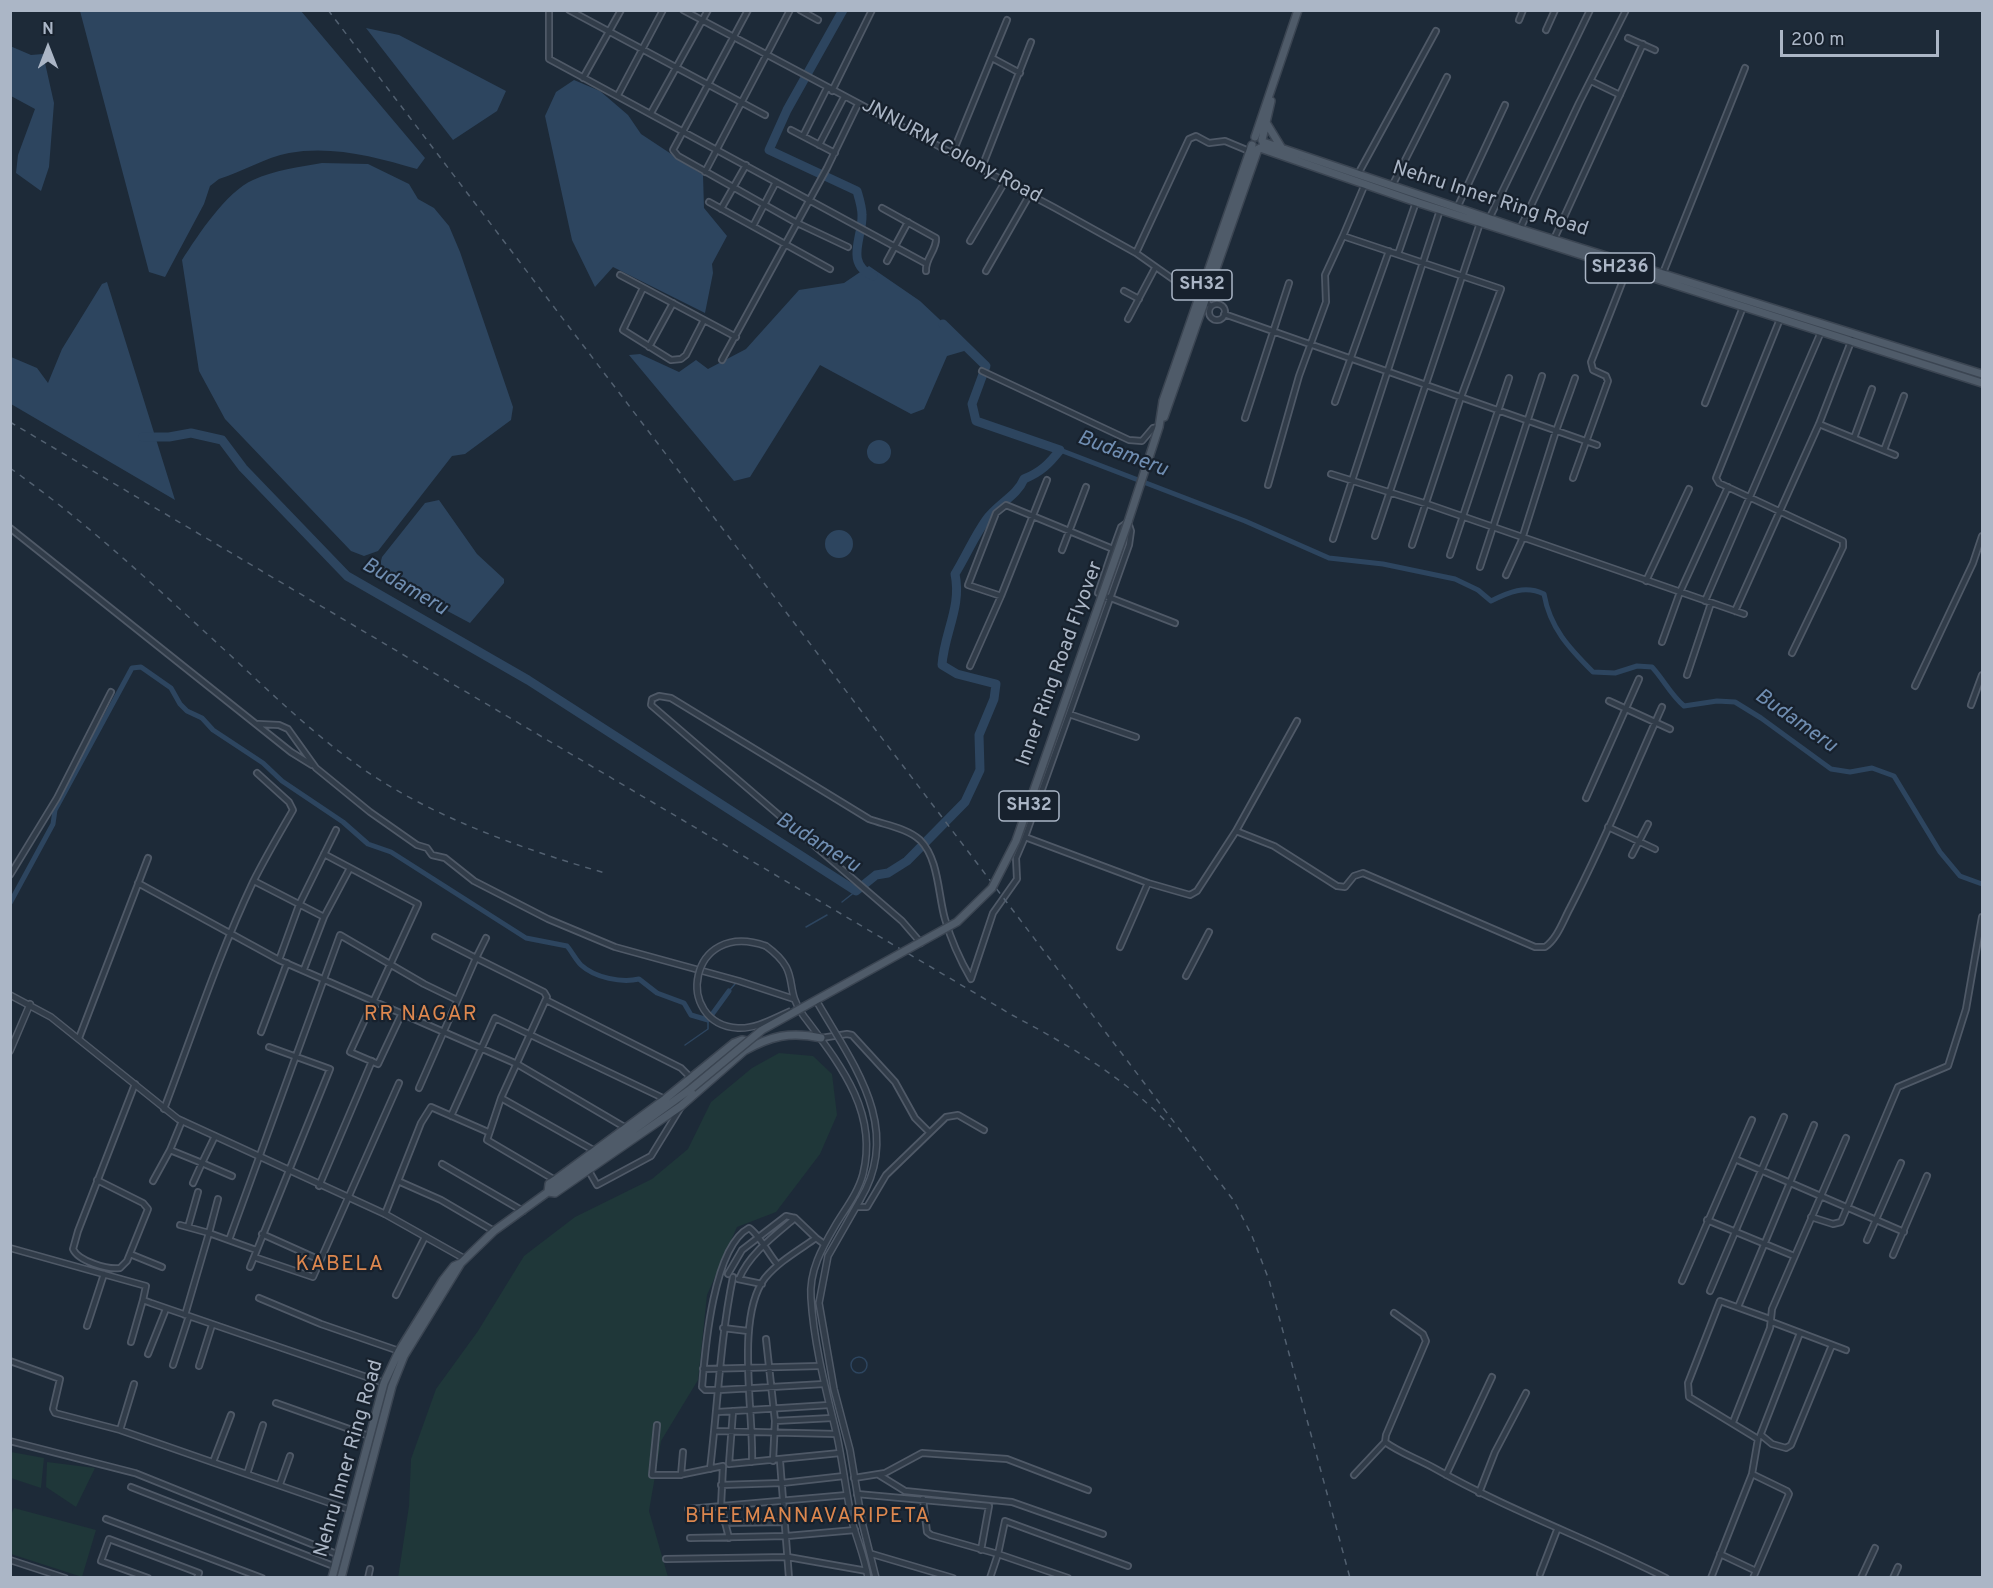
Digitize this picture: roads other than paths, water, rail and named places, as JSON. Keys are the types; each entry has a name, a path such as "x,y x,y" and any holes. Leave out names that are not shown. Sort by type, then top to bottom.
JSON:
{"main road":[{"name":"SH32","path":"1128,522 1159,427 1163,401 1257,145 1298,10"},
{"name":"SH32","path":"1201,298 1255,159 1257,145 1267,124 1274,84"},
{"path":"1267,124 1281,147"},
{"name":"Nehru Inner Ring Road","path":"1257,145 1281,147 1489,219 1983,374"},
{"name":"SH236","path":"1257,145 1440,210 1983,383"},
{"path":"1255,159 1269,151"},
{"name":"Inner Ring Road Flyover","path":"556,1183 692,1088 762,1030 921,943 970,912 992,888 1008,860 1128,522"},
{"path":"756,1044 742,1040 734,1043 665,1099 595,1150 556,1183 549,1184 548,1192 555,1194 681,1106 744,1051 756,1044 788,1034 820,1038"},
{"name":"Nehru Inner Ring Road","path":"341,1578 392,1386 408,1349 463,1261 494,1231 548,1192"},
{"name":"Nehru Inner Ring Road","path":"333,1578 384,1383 399,1351 443,1280 454,1266 463,1261"},
{"path":"851,1513 860,1512"}],"street":[{"path":"549,10 549,59 618,94 925,263"},
{"path":"569,10 579,13 765,115"},
{"path":"583,78 621,10"},
{"path":"618,94 663,10"},
{"name":"JNNURM Colony Road","path":"683,10 766,56 1006,180 1136,253 1211,306"},
{"path":"651,113 708,10"},
{"path":"748,10 673,147 674,153 795,222 848,248"},
{"path":"705,171 790,10"},
{"path":"800,10 818,20"},
{"path":"803,136 872,10"},
{"path":"1519,20 1523,10"},
{"path":"1546,30 1555,10"},
{"path":"1489,219 1590,10"},
{"path":"1520,229 1626,10"},
{"path":"953,152 1007,20"},
{"path":"1358,174 1436,31"},
{"path":"1628,38 1655,50"},
{"path":"982,167 1031,42"},
{"path":"1554,239 1643,44"},
{"path":"992,58 1020,73"},
{"path":"1663,273 1745,68"},
{"path":"1392,186 1447,77"},
{"path":"1592,81 1620,94"},
{"path":"819,145 844,97"},
{"path":"722,360 795,222 835,153 858,104"},
{"path":"1457,208 1505,105"},
{"path":"791,130 835,153"},
{"path":"1136,253 1189,139 1196,136 1209,143 1225,141 1257,145"},
{"path":"721,209 746,165"},
{"path":"970,242 1006,180"},
{"path":"753,226 776,182"},
{"path":"1268,485 1310,344 1326,302 1325,275 1365,184"},
{"path":"986,271 1030,194"},
{"path":"709,202 830,269"},
{"path":"1398,254 1416,202"},
{"path":"882,208 936,238 936,244 925,263 926,270"},
{"path":"1333,539 1440,210"},
{"path":"887,261 908,222"},
{"path":"1375,536 1480,223"},
{"path":"1343,236 1501,289 1461,397 1412,545"},
{"path":"1335,402 1389,251"},
{"path":"1128,319 1155,268"},
{"path":"1573,478 1608,381 1606,376 1593,370 1591,362 1627,270"},
{"path":"620,275 736,337"},
{"path":"1245,417 1289,283"},
{"path":"643,288 623,330 671,360 681,359 704,320"},
{"path":"1124,291 1139,299"},
{"path":"649,347 673,303"},
{"path":"1221,305 1224,314 1220,319 1212,318 1209,311 1211,306 1221,305"},
{"path":"1705,403 1743,307"},
{"path":"1224,314 1597,445"},
{"path":"1780,319 1716,474 1717,481 1841,539 1844,544 1792,653"},
{"path":"1705,601 1821,332"},
{"path":"1735,611 1820,424 1854,333"},
{"path":"982,371 1129,440 1142,441 1153,428 1159,427"},
{"path":"1480,567 1542,376"},
{"path":"1450,555 1509,378"},
{"path":"1506,575 1522,539 1575,378"},
{"path":"1854,438 1872,389"},
{"path":"1884,450 1904,396"},
{"path":"1820,424 1895,454"},
{"path":"1331,474 1427,504 1522,539 1744,614"},
{"path":"970,666 1001,596 1047,480"},
{"path":"1062,550 1086,487"},
{"path":"1662,642 1680,592 1728,487"},
{"path":"1646,581 1689,489"},
{"path":"1001,596 969,585 996,513 1006,505 1113,549"},
{"path":"921,943 902,921 651,705 652,699 659,696 671,698 869,819 905,830 919,839 926,847 934,866 948,930 971,979 993,913 1017,879 1016,858 1070,714 1110,597 1129,545 1131,531 1128,522 1121,527 1098,593 1110,597 1175,623"},
{"path":"10,528 291,752 316,768 370,812 417,845 427,848 432,855 445,858 474,881 549,919 615,947 739,981 794,999"},
{"path":"1915,686 1973,563 1983,536"},
{"path":"1687,675 1711,603"},
{"path":"1971,705 1983,675"},
{"path":"1586,798 1639,679"},
{"path":"10,875 57,798 111,692"},
{"path":"1609,701 1670,729"},
{"path":"1236,831 1274,846 1337,886 1345,887 1354,876 1364,873 1540,948 1550,944 1596,862 1608,826 1662,707"},
{"path":"1070,714 1136,737"},
{"path":"1025,837 1148,882 1193,894 1236,831 1297,721"},
{"path":"258,724 279,725 288,729 316,768"},
{"path":"165,1109 191,1032 230,936 254,881 292,810 289,802 257,773"},
{"path":"1632,855 1648,824"},
{"path":"1608,826 1655,849"},
{"path":"279,960 299,904 336,830"},
{"path":"324,854 417,901 417,910 390,963 350,1052 378,1064 402,1013"},
{"path":"78,1038 148,858"},
{"path":"304,969 324,917 350,868"},
{"path":"254,881 324,917"},
{"path":"1120,947 1148,882"},
{"path":"138,883 230,936 279,960 323,977 517,1064 626,1128"},
{"path":"1811,1217 1838,1224 1898,1087 1948,1066 1966,1010 1983,917"},
{"path":"1186,976 1209,932"},
{"path":"229,1240 294,1056 340,935 423,984 457,1000"},
{"path":"435,937 544,992 547,997 501,1098 487,1140 556,1183"},
{"path":"419,1088 486,938"},
{"path":"666,1559 788,1557 867,1574 851,1513 836,1434 819,1366 810,1293 814,1267 824,1244 851,1200 862,1176 866,1137 859,1100 851,1081 820,1038 794,999 788,968 778,955 766,946 736,940 720,945 709,954 700,967 697,980 700,1002 708,1014 722,1024 740,1028 765,1022 814,1000 856,1069 871,1101 877,1122 877,1162 871,1182 840,1230 825,1262 819,1303 832,1379 850,1450 860,1512 876,1578"},
{"path":"261,1032 287,963"},
{"path":"10,995 30,1004 78,1038 182,1121 319,1186 385,1214 463,1261"},
{"path":"546,1000 681,1068 691,1078"},
{"path":"10,1051 30,1004"},
{"path":"451,1116 495,1018 531,1033 665,1099"},
{"path":"820,1038 852,1035 895,1082 915,1118 929,1132"},
{"path":"250,1266 330,1069 269,1047"},
{"path":"319,1186 372,1061"},
{"path":"254,1257 313,1277 350,1198 399,1083"},
{"path":"97,1180 146,1206 147,1214 130,1254 123,1266 115,1269 78,1256 73,1252 97,1180 135,1084"},
{"path":"501,1098 595,1150"},
{"path":"589,1171 597,1185 651,1156 681,1106"},
{"path":"385,1214 421,1123 431,1107 488,1132"},
{"path":"856,1207 867,1207 886,1175 946,1117 958,1115 984,1130"},
{"path":"1710,1291 1784,1117"},
{"path":"1682,1281 1752,1120"},
{"path":"153,1181 170,1150 182,1121"},
{"path":"1738,1307 1814,1125"},
{"path":"193,1183 215,1136"},
{"path":"1733,1422 1794,1256 1846,1138"},
{"path":"170,1150 232,1176"},
{"path":"1735,1159 1904,1232"},
{"path":"1867,1240 1901,1163"},
{"path":"442,1164 523,1211"},
{"path":"1893,1256 1927,1176"},
{"path":"398,1181 441,1200 494,1231"},
{"path":"188,1227 198,1192"},
{"path":"173,1365 218,1199"},
{"path":"710,1469 718,1412 718,1368 730,1275 742,1250 757,1236 786,1216 795,1218 824,1244"},
{"path":"739,1280 743,1269 762,1247 795,1218"},
{"path":"1707,1220 1794,1256"},
{"path":"180,1225 256,1250"},
{"path":"778,1265 762,1247 752,1229 745,1230 726,1255 712,1309 703,1389 750,1389 824,1384"},
{"path":"262,1234 320,1260"},
{"path":"396,1295 425,1237"},
{"path":"752,1462 753,1430 748,1331 762,1284 778,1265 816,1238"},
{"path":"10,1248 146,1286 131,1342"},
{"path":"130,1254 162,1267"},
{"path":"721,1271 739,1280 762,1284"},
{"path":"87,1326 104,1274"},
{"path":"259,1298 321,1324 399,1351"},
{"path":"143,1300 384,1383"},
{"path":"1832,1345 1789,1447 1778,1446 1759,1437 1689,1397 1687,1390 1718,1303 1726,1302 1846,1350"},
{"path":"148,1354 166,1309"},
{"path":"1354,1475 1385,1442 1426,1341 1423,1334 1394,1313"},
{"path":"199,1366 212,1325"},
{"path":"723,1328 748,1331"},
{"path":"1711,1578 1752,1474 1759,1437 1800,1333"},
{"path":"766,1339 767,1367 776,1421 773,1431 773,1461"},
{"path":"10,1361 60,1379 53,1409 55,1413 120,1430 350,1510"},
{"path":"704,1369 819,1366"},
{"path":"1446,1475 1492,1377"},
{"path":"120,1430 134,1384"},
{"path":"1479,1493 1495,1452 1526,1393"},
{"path":"276,1403 369,1436"},
{"path":"718,1412 829,1406"},
{"path":"729,1538 721,1506 721,1485 732,1430 733,1411"},
{"path":"213,1462 231,1415"},
{"path":"776,1421 832,1418"},
{"path":"248,1474 263,1425"},
{"path":"657,1425 652,1473 655,1476 681,1475 726,1465 840,1454"},
{"path":"715,1431 753,1430 836,1434"},
{"path":"10,1441 135,1473 339,1555"},
{"path":"1385,1442 1479,1493 1557,1530 1602,1546 1666,1578"},
{"path":"681,1475 683,1452"},
{"path":"854,1478 879,1475 922,1453 1003,1458 1088,1490"},
{"path":"280,1484 291,1456"},
{"path":"780,1461 789,1578"},
{"path":"1752,1474 1789,1494 1753,1578"},
{"path":"879,1475 905,1491 1012,1502 1103,1534"},
{"path":"721,1485 782,1483 844,1476"},
{"path":"131,1487 336,1567"},
{"path":"857,1494 989,1506 981,1550"},
{"path":"688,1509 847,1495"},
{"path":"923,1499 928,1534 998,1554 1068,1578"},
{"path":"106,1519 262,1578"},
{"path":"990,1578 1005,1521 1128,1566"},
{"path":"725,1523 785,1522"},
{"path":"690,1538 787,1536 855,1530"},
{"path":"1540,1574 1557,1530"},
{"path":"147,1577 101,1561 109,1539 199,1573 197,1578"},
{"path":"1861,1578 1875,1548"},
{"path":"872,1554 953,1578"},
{"path":"1720,1554 1756,1571"},
{"path":"10,1560 65,1578"},
{"path":"1893,1578 1898,1567"},
{"path":"368,1578 370,1569"}],"water":[{"path":"80,11 301,11 425,158 417,169 386,160 337,151 305,151 272,158 219,179 210,186 204,204 165,277 149,272"},
{"path":"366,28 399,35 506,91 497,111 453,140"},
{"path":"10,46 31,55 43,54 54,103 49,167 41,191 16,173 18,155 35,109 11,96"},
{"path":"574,80 600,91 628,115 641,134 703,175 704,208 727,236 712,264 713,273 705,313 613,267 595,287 572,240 545,116 556,92"},
{"path":"322,163 368,164 409,184 418,199 434,208 449,226 513,407 511,420 465,454 452,456 378,551 364,556 351,551 225,419 199,371 182,260 213,215 243,186 253,180 287,169"},
{"path":"869,266 920,301 971,349 947,356 924,409 911,414 820,365 750,477 734,481 629,355 640,354 679,372 696,360 708,369 746,349 799,290 844,283"},
{"path":"107,282 175,500 11,404 11,357 37,368 48,383 62,349 102,284"},
{"path":"879,440 888,443 891,452 888,461 879,464 870,461 867,452 870,443"},
{"path":"439,500 477,554 504,579 504,583 470,623 389,580 379,569 382,557 425,503"},
{"path":"839,530 849,534 853,544 849,554 839,558 829,554 825,544 829,534"}],"waterway":[{"path":"843,10 787,110 769,150 857,191 862,215 857,257 864,271 873,276"},
{"name":"Budameru","path":"143,437 169,437 191,433 222,440 243,468 347,576 528,680 856,891 876,875 888,873 907,861 965,802 980,770 979,735 994,699 996,684 957,674 942,665 956,598 955,574 991,514 1017,490 1024,479 1044,467 1060,450 976,421 972,404 986,366 943,324"},
{"name":"Budameru","path":"1060,450 1245,521 1329,558 1383,564 1455,579 1478,590 1491,601 1511,592 1524,590 1544,594 1551,617 1562,637 1593,672 1615,673 1637,666 1652,667 1684,706 1717,701 1735,702 1831,769 1850,772 1872,768 1894,776 1940,852 1960,876 1982,884"},
{"path":"10,903 53,824 55,810 132,668 141,667 171,688 187,711 202,718 213,730 263,763 282,781 343,822 368,844 391,852 526,938 567,946 581,965 594,973 617,980 639,979 657,993 684,1003 691,1015 708,1020 729,991"},
{"path":"842,902 856,891"},
{"path":"806,927 827,915"},
{"path":"729,991 735,984"},
{"path":"685,1045 708,1029 708,1020"},
{"path":"859,1357 867,1365 859,1373 851,1365 859,1357"}],"railway":[{"path":"328,10 1234,1201 1252,1236 1269,1280 1350,1578"},
{"path":"10,422 1076,1051 1135,1093 1171,1127"},
{"path":"10,468 95,534 291,711 356,764 383,782 444,815 541,853 605,873"}],"district":[{"name":"RR NAGAR","path":"421,1016"},
{"name":"KABELA","path":"340,1266"},
{"name":"BHEEMANNAVARIPETA","path":"808,1518"}]}
